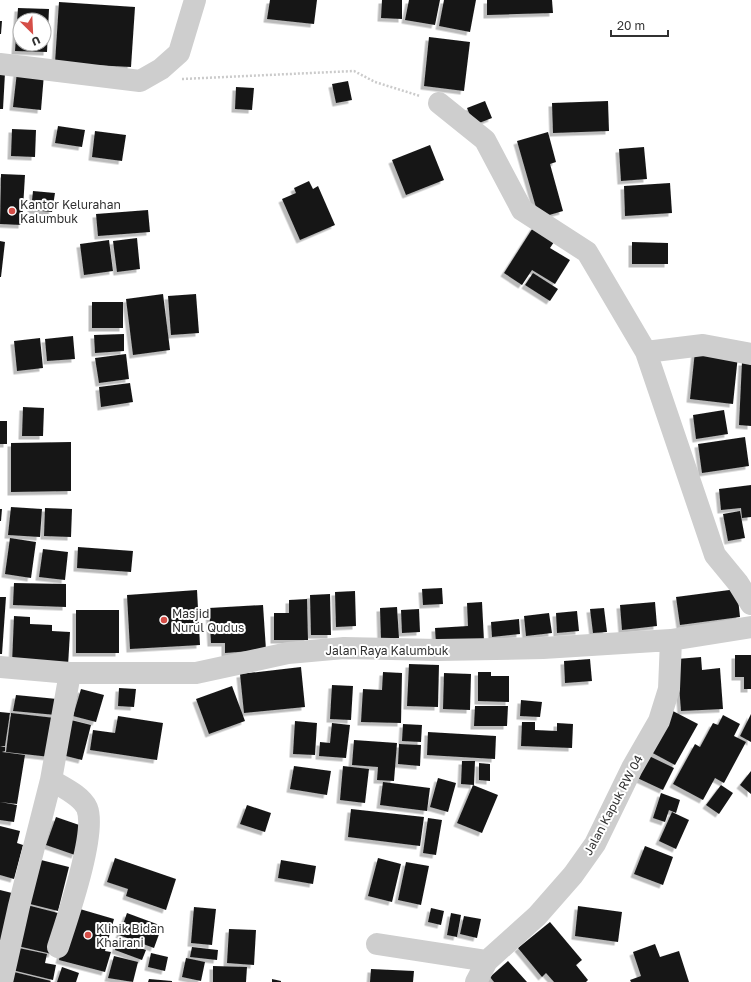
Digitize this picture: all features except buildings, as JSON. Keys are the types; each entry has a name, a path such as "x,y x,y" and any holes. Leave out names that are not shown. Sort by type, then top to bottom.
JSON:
{"street":[{"path":"0,64 140,81 161,69 179,52 195,0"},
{"path":"439,103 485,140 522,210 587,252 646,352 716,555 738,583 751,604"},
{"path":"646,352 703,345 751,354"},
{"name":"Jalan Raya Kalumbuk","path":"0,667 70,673 196,673 288,653 344,648 438,650 543,648 670,640 751,627"},
{"name":"Jalan Kapuk RW 04","path":"476,982 486,961 537,916 573,875 595,844 632,768 659,721 669,690 670,640"},
{"path":"2,982 19,906 51,780 70,673"},
{"path":"51,780 74,794 86,807 90,822 82,865 58,947"},
{"path":"376,944 486,961"}],"path":[{"path":"180,79 354,71 375,82 439,103"}],"place":[{"name":"Kantor Kelurahan Kalumbuk","path":"12,211"},
{"name":"Masjid Nurul Qudus","path":"164,620"},
{"name":"Klinik Bidan Khairani","path":"88,935"}]}
